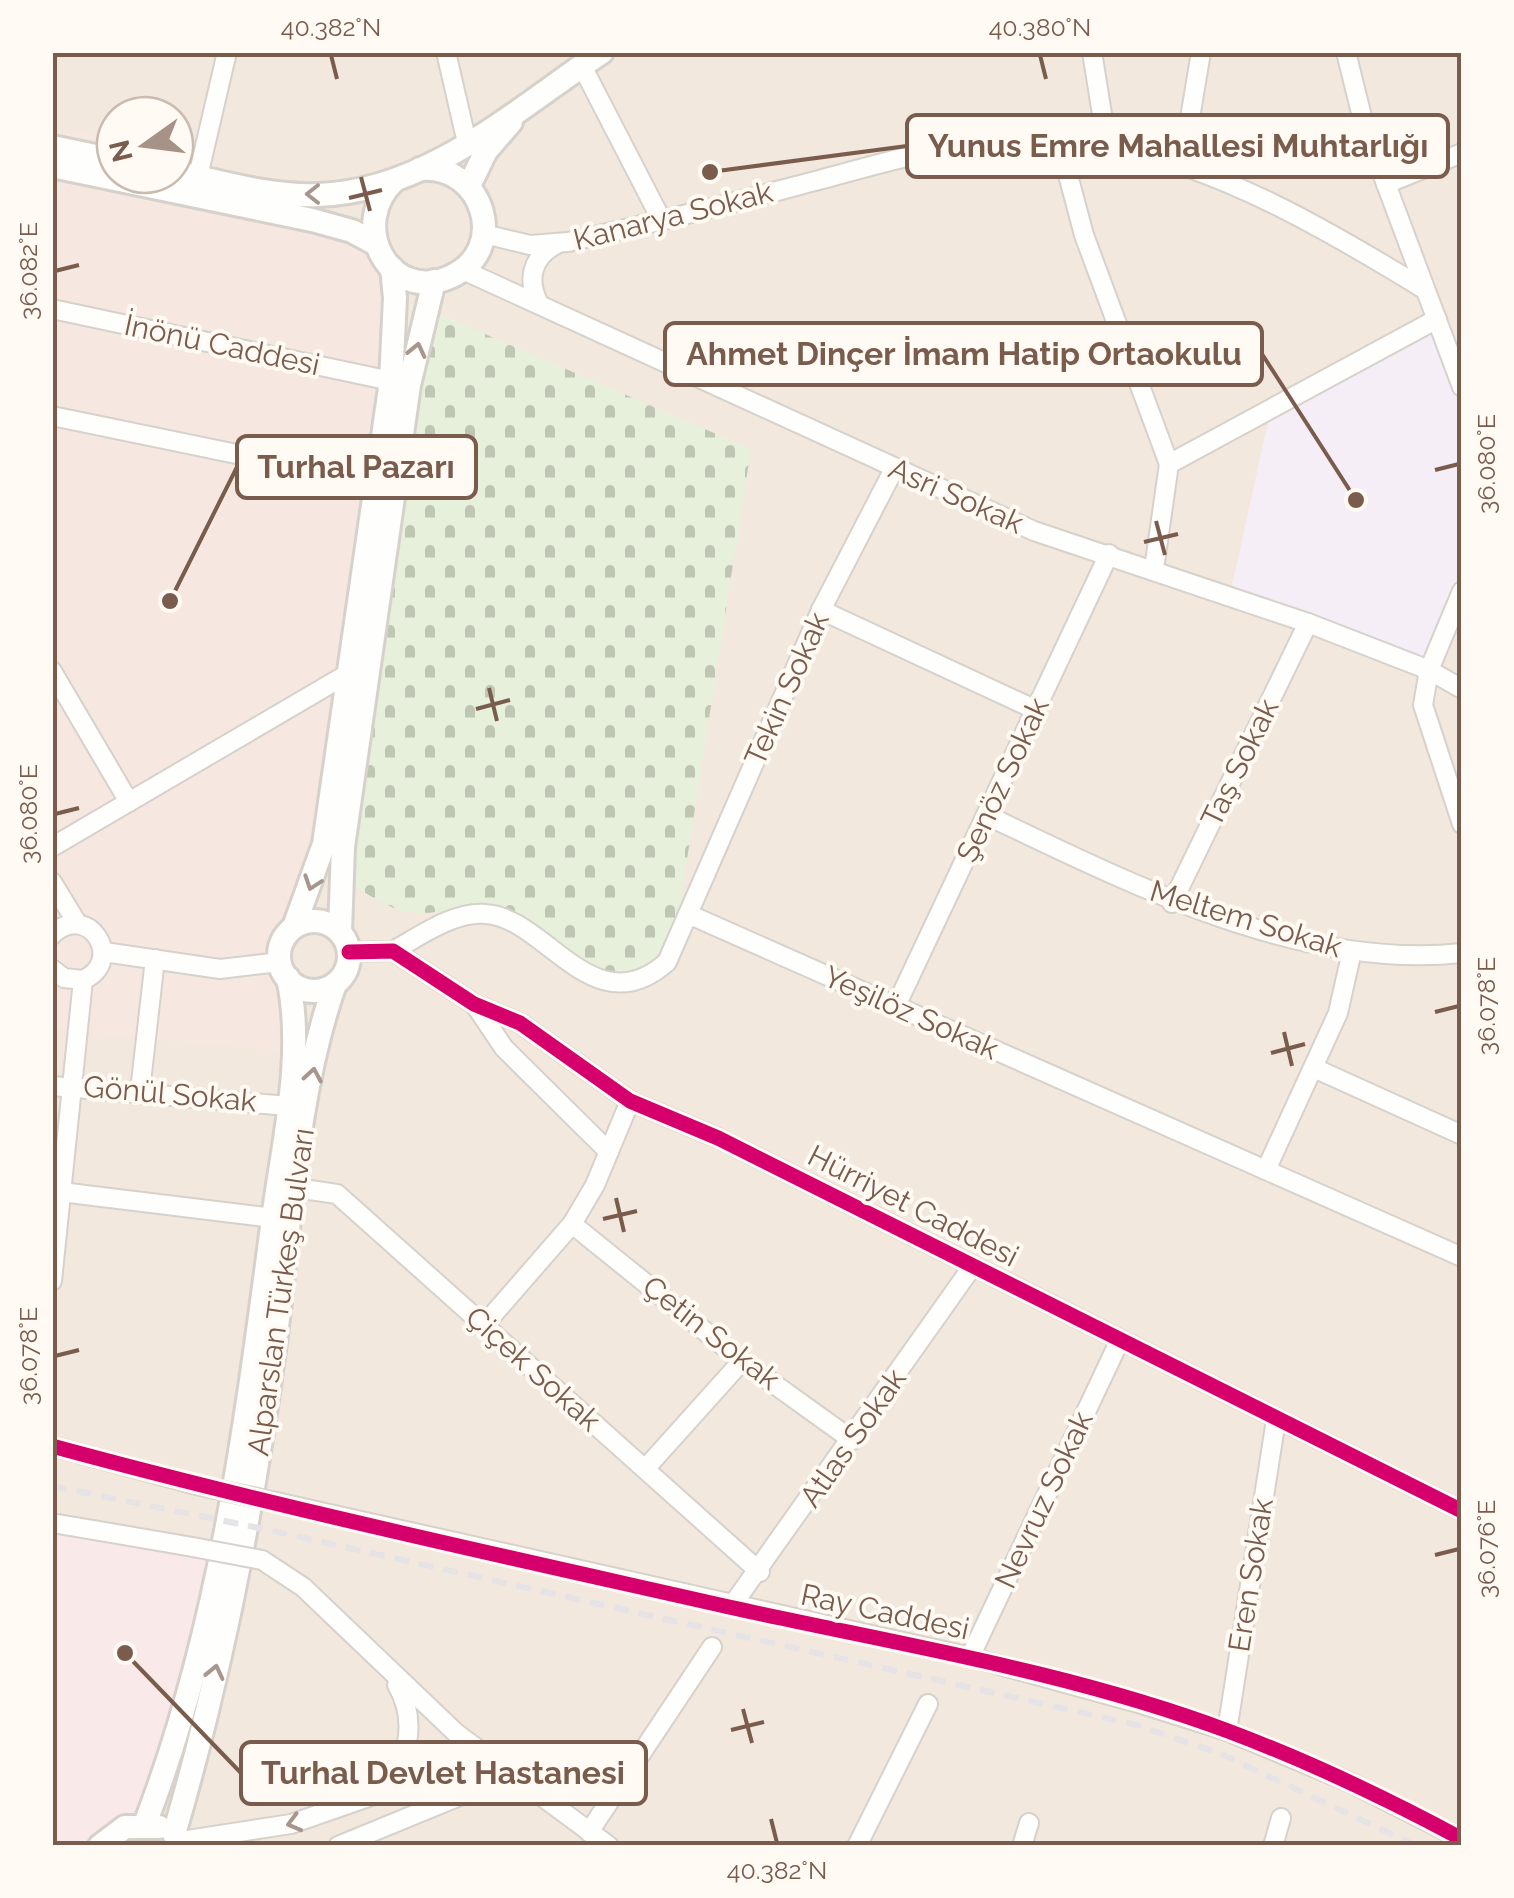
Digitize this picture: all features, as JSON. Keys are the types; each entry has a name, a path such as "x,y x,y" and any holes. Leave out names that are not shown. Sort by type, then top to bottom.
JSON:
{"street":[{"path":"195,158 227,52"},
{"path":"446,52 467,143"},
{"path":"1092,52 1106,144"},
{"path":"1182,166 1201,52"},
{"path":"1346,52 1364,125 1424,289 1437,319 1454,341 1462,387"},
{"path":"195,182 317,195 349,192 395,180 467,143 592,59 662,221"},
{"path":"469,186 486,152 528,104"},
{"name":"Kanarya Sokak","path":"484,234 521,244 559,244 949,148 1022,139 1059,141 1106,144 1182,166 1334,234 1424,289"},
{"path":"1059,141 1084,236 1169,464 1154,568"},
{"path":"52,147 95,156"},
{"path":"1386,184 1462,153"},
{"path":"52,166 95,171"},
{"path":"395,180 376,204 372,224 376,244 392,268 407,277 434,281 463,270 477,254 484,234 480,203 469,186 445,171 418,170"},
{"path":"195,183 338,226 376,244"},
{"path":"540,304 532,286 534,268 543,252 559,244"},
{"path":"284,970 282,942 294,927 324,844 391,381 395,298 392,268"},
{"name":"Asri Sokak","path":"463,270 1034,531 1154,568 1308,623 1429,670 1462,689"},
{"path":"104,952 220,969 284,970 313,990 335,984 346,970 342,847 409,385 434,281"},
{"name":"İnönü Caddesi","path":"52,309 391,381"},
{"path":"1169,464 1437,319"},
{"path":"52,416 376,483"},
{"name":"Tekin Sokak","path":"688,914 821,610 894,469"},
{"name":"Şenöz Sokak","path":"896,1006 1109,554"},
{"path":"1462,591 1429,670 1424,706 1462,824"},
{"path":"821,610 1036,710"},
{"name":"Taş Sokak","path":"1172,903 1308,623"},
{"path":"52,671 129,802"},
{"path":"52,847 349,673"},
{"name":"Meltem Sokak","path":"986,815 1172,903 1352,951 1462,953"},
{"path":"52,882 77,924 96,932 104,952 100,967 82,980 64,978 52,969"},
{"path":"294,927 316,921 344,942 393,951 454,920 485,913 514,925 594,976 619,982 649,973 666,962 688,914"},
{"name":"Yeşilöz Sokak","path":"688,914 1462,1257"},
{"path":"52,935 77,924"},
{"name":"Hürriyet Caddesi","path":"393,951 474,1004 520,1023 630,1101 718,1138 1462,1511"},
{"path":"1266,1170 1338,1013 1352,951"},
{"path":"140,1091 154,960"},
{"name":"Alparslan Türkeş Bulvarı","path":"145,1824 184,1710 222,1552 243,1440 288,1106 294,1014 284,970"},
{"path":"52,1281 82,980"},
{"name":"Alparslan Türkeş Bulvarı","path":"180,1840 262,1444 317,1050 335,984"},
{"path":"474,1004 504,1048 609,1152"},
{"path":"1314,1068 1462,1135"},
{"name":"Gönül Sokak","path":"52,1086 72,1084 288,1106"},
{"path":"484,1325 572,1224 630,1101"},
{"name":"Çiçek Sokak","path":"296,1188 337,1194 760,1572"},
{"path":"62,1192 273,1218"},
{"name":"Çetin Sokak","path":"572,1224 742,1360 852,1440"},
{"name":"Atlas Sokak","path":"731,1607 760,1572 972,1267"},
{"name":"Nevruz Sokak","path":"970,1658 1119,1342"},
{"path":"645,1469 742,1360"},
{"name":"Eren Sokak","path":"1227,1731 1276,1420"},
{"name":"Ray Caddesi","path":"52,1446 196,1485 970,1658 1227,1731 1349,1782 1462,1839"},
{"path":"52,1524 262,1560 303,1587 392,1676 486,1756 609,1846"},
{"path":"590,1832 712,1647"},
{"path":"375,1797 389,1783 406,1749 407,1710 392,1676"},
{"path":"856,1846 928,1704"},
{"path":"100,1846 125,1827 145,1824 180,1840 253,1833 375,1797 486,1756"},
{"path":"338,1846 511,1775"},
{"path":"1273,1846 1281,1818"},
{"path":"1022,1846 1029,1823"}],"shaded area":[{"path":"53,53 1461,53 1461,1845 53,1845"},
{"path":"52,127 95,136 95,195 195,194 337,226 393,273 324,844 279,952 293,1052 59,1030 53,1018"},
{"path":"195,156 202,157 195,186"},
{"path":"1437,319 1461,387 1462,591 1429,670 1230,595 1271,409"},
{"path":"52,1523 222,1552 145,1824 100,1845 53,1845"}],"green space":[{"path":"427,309 751,449 679,911 663,947 644,967 624,973 601,968 502,908 399,910 340,877"}],"railway":[{"path":"52,1486 269,1530 1137,1725 1221,1754 1417,1846"}],"cycle path":[{"path":"349,952 393,951 474,1004 520,1023 630,1101 718,1138 1462,1511"},
{"path":"52,1446 390,1530 981,1660 1106,1692 1228,1731 1288,1755 1462,1839"}],"place":[{"name":"Yunus Emre Mahallesi Muhtarlığı","path":"710,172"},
{"name":"Ahmet Dinçer İmam Hatip Ortaokulu","path":"1356,500"},
{"name":"Turhal Pazarı","path":"170,601"},
{"name":"Turhal Devlet Hastanesi","path":"125,1653"}]}
